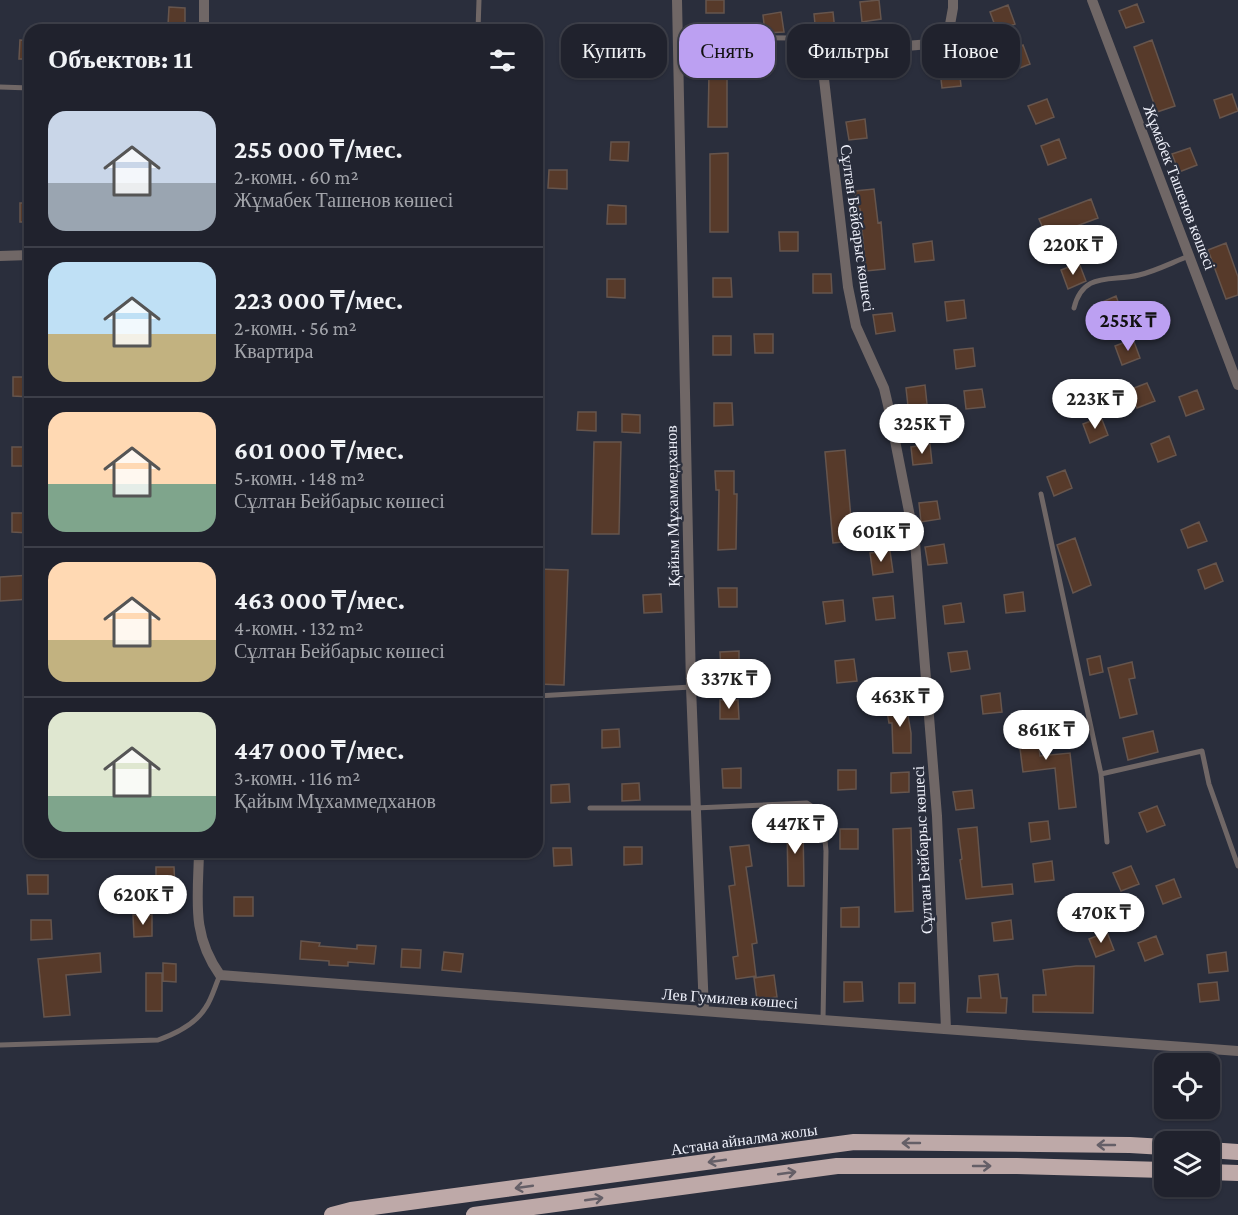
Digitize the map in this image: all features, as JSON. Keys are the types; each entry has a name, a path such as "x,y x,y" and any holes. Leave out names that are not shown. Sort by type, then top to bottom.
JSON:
{"highway":[{"name":"Астана айналма жолы","path":"332,1215 363,1208 854,1142 1154,1146"},
{"path":"1220,1151 1238,1152"},
{"path":"474,1215 837,1166 1017,1166 1154,1170"},
{"path":"1220,1172 1238,1173"}],"street":[{"path":"204,0 204,24"},
{"name":"Қайым Мұхаммедханов","path":"676,0 691,687 704,1011"},
{"path":"910,46 930,44 949,30 953,0"},
{"name":"Жұмабек Ташенов көшесі","path":"1092,0 1238,385"},
{"name":"Сұлтан Бейбарыс көшесі","path":"824,78 852,307 856,326 884,388 915,542 937,816 946,1029"},
{"path":"0,256 24,255"},
{"path":"199,858 198,925 209,960 220,975"},
{"name":"Лев Гумилев көшесі","path":"220,975 1238,1051"}],"lane":[{"path":"478,24 479,0"},
{"path":"678,37 787,38"},
{"path":"0,87 24,88"},
{"path":"1074,308 1081,290 1099,279 1142,274 1190,255"},
{"path":"1041,494 1101,774 1107,842"},
{"path":"543,696 691,687"},
{"path":"1101,774 1202,751 1209,784 1238,866"},
{"path":"590,808 695,808 807,803 819,811 824,829 826,851 824,1020"},
{"path":"0,1046 158,1040 188,1025 205,1009 220,975"}],"building":[{"path":"706,0 724,0 724,13 706,13"},
{"path":"879,0 881,19 862,22 860,2"},
{"path":"1137,4 1144,22 1126,28 1119,11"},
{"path":"1008,5 1015,24 994,24 990,12"},
{"path":"169,7 185,8 185,24 168,24"},
{"path":"781,12 784,32 775,32 775,24 764,24 763,15"},
{"path":"833,12 834,24 815,24 814,14"},
{"path":"20,40 24,40 24,59 19,59"},
{"path":"1152,40 1175,106 1157,112 1134,47"},
{"path":"1023,45 1030,64 1020,68 1020,46"},
{"path":"709,78 727,78 727,127 708,127"},
{"path":"941,78 960,78 961,86 942,88"},
{"path":"1232,94 1238,111 1220,118 1214,100"},
{"path":"1047,99 1054,117 1036,124 1028,106"},
{"path":"865,119 867,138 849,140 846,122"},
{"path":"1059,139 1066,158 1048,165 1041,146"},
{"path":"611,142 629,142 628,161 610,160"},
{"path":"1190,148 1197,165 1179,172 1172,154"},
{"path":"728,153 728,232 710,232 710,154"},
{"path":"549,170 567,170 567,189 548,188"},
{"path":"874,189 878,223 881,222 885,269 866,271 860,209 857,209 855,191"},
{"path":"1091,199 1098,218 1047,237 1039,219"},
{"path":"20,203 24,203 24,222 20,222"},
{"path":"608,205 626,206 626,224 607,224"},
{"path":"779,232 798,232 798,251 780,251"},
{"path":"932,241 934,260 915,262 913,244"},
{"path":"1226,243 1238,277 1238,295 1226,299 1208,250"},
{"path":"1079,263 1086,281 1068,289 1061,270"},
{"path":"813,274 831,274 832,293 813,293"},
{"path":"713,278 731,278 732,297 713,297"},
{"path":"607,279 625,279 625,298 607,297"},
{"path":"1116,296 1123,315 1105,322 1098,304"},
{"path":"964,300 966,318 947,321 945,302"},
{"path":"892,313 895,331 876,334 873,315"},
{"path":"754,334 773,334 773,353 755,353"},
{"path":"713,336 731,336 731,355 713,355"},
{"path":"1133,339 1140,358 1122,365 1115,346"},
{"path":"973,348 975,366 956,369 954,350"},
{"path":"13,377 24,377 24,397 13,396"},
{"path":"1147,383 1155,401 1137,408 1129,390"},
{"path":"925,385 927,404 908,406 906,388"},
{"path":"982,389 985,407 966,409 964,391"},
{"path":"1197,390 1204,409 1186,416 1179,397"},
{"path":"714,403 732,403 733,425 714,426"},
{"path":"578,412 596,412 596,431 577,430"},
{"path":"622,414 640,415 640,433 622,432"},
{"path":"1101,417 1108,435 1090,443 1083,424"},
{"path":"1169,436 1176,455 1158,462 1151,444"},
{"path":"594,442 621,442 619,534 592,534"},
{"path":"930,444 932,463 913,465 911,447"},
{"path":"12,447 24,447 24,466 12,466"},
{"path":"845,450 853,541 833,543 825,452"},
{"path":"1065,470 1072,488 1054,496 1047,477"},
{"path":"715,471 734,471 734,494 737,494 736,549 718,550 719,490 716,490"},
{"path":"937,501 940,519 921,522 919,503"},
{"path":"12,513 24,513 24,533 12,532"},
{"path":"1199,522 1207,541 1188,548 1181,530"},
{"path":"1075,538 1091,585 1073,593 1057,545"},
{"path":"944,544 947,563 928,565 925,547"},
{"path":"890,551 893,572 873,575 870,553"},
{"path":"1216,563 1223,581 1205,589 1198,570"},
{"path":"543,569 568,570 564,685 543,684"},
{"path":"24,575 24,599 0,601 0,577"},
{"path":"718,588 737,588 737,607 719,607"},
{"path":"1023,592 1025,611 1006,613 1004,595"},
{"path":"661,594 662,612 644,613 643,595"},
{"path":"893,596 895,618 876,620 873,598"},
{"path":"843,600 845,621 826,624 823,602"},
{"path":"961,603 964,622 945,624 943,606"},
{"path":"739,651 739,671 721,671 720,652"},
{"path":"967,651 970,669 951,672 948,653"},
{"path":"1100,656 1103,672 1090,675 1087,659"},
{"path":"854,659 857,681 837,683 835,661"},
{"path":"1132,662 1135,678 1129,679 1137,714 1120,718 1108,668"},
{"path":"1000,693 1002,712 983,714 981,696"},
{"path":"720,700 738,700 739,719 720,719"},
{"path":"906,704 911,733 911,753 893,753 892,723 889,723 886,706"},
{"path":"1035,715 1040,756 1070,753 1076,807 1059,809 1055,768 1023,772 1016,717"},
{"path":"619,729 620,747 602,748 602,730"},
{"path":"1153,731 1158,752 1128,760 1123,738"},
{"path":"741,768 741,788 723,788 722,769"},
{"path":"838,770 856,770 856,789 838,790"},
{"path":"909,772 909,792 891,793 891,773"},
{"path":"639,783 640,800 622,801 622,784"},
{"path":"569,784 570,802 551,803 551,785"},
{"path":"972,790 974,808 956,810 953,792"},
{"path":"1157,806 1165,825 1147,832 1139,813"},
{"path":"1048,821 1050,839 1031,842 1029,823"},
{"path":"787,825 803,825 804,886 788,886"},
{"path":"977,827 982,887 1012,884 1013,894 966,899 958,829"},
{"path":"911,828 913,911 895,912 893,829"},
{"path":"840,829 858,829 858,849 840,849"},
{"path":"749,845 752,866 746,867 757,943 752,944 756,976 736,979 733,957 738,956 729,886 735,885 730,847"},
{"path":"624,847 642,847 642,864 624,865"},
{"path":"553,848 571,848 572,865 554,866"},
{"path":"1052,861 1054,880 1035,882 1033,864"},
{"path":"1131,866 1139,884 1121,891 1113,873"},
{"path":"156,867 174,867 175,888 156,888"},
{"path":"27,875 48,875 48,894 28,894"},
{"path":"1174,879 1181,897 1163,904 1156,886"},
{"path":"234,897 253,897 253,916 234,916"},
{"path":"859,907 859,927 841,927 841,908"},
{"path":"133,915 152,915 152,936 134,937"},
{"path":"31,920 51,920 52,939 31,940"},
{"path":"1011,920 1013,939 994,941 992,923"},
{"path":"1107,932 1114,950 1096,957 1089,939"},
{"path":"1156,936 1163,954 1145,961 1138,943"},
{"path":"301,941 320,943 319,946 357,949 357,945 376,946 374,964 348,962 348,966 329,965 329,961 300,959"},
{"path":"402,949 421,950 420,968 401,967"},
{"path":"444,952 463,954 461,972 442,970"},
{"path":"1226,952 1228,971 1209,973 1207,955"},
{"path":"100,953 101,972 66,975 70,1015 44,1017 38,959"},
{"path":"163,963 176,964 176,982 163,981"},
{"path":"1094,966 1093,1013 1033,1012 1033,995 1046,995 1043,970"},
{"path":"146,973 162,973 162,1011 146,1011"},
{"path":"998,974 1001,998 1007,998 1006,1013 967,1012 968,998 981,998 979,976"},
{"path":"774,975 777,997 757,1000 754,978"},
{"path":"844,982 862,982 863,1001 844,1002"},
{"path":"1217,982 1219,1000 1200,1002 1198,984"},
{"path":"899,983 915,983 915,1003 899,1003"}]}
